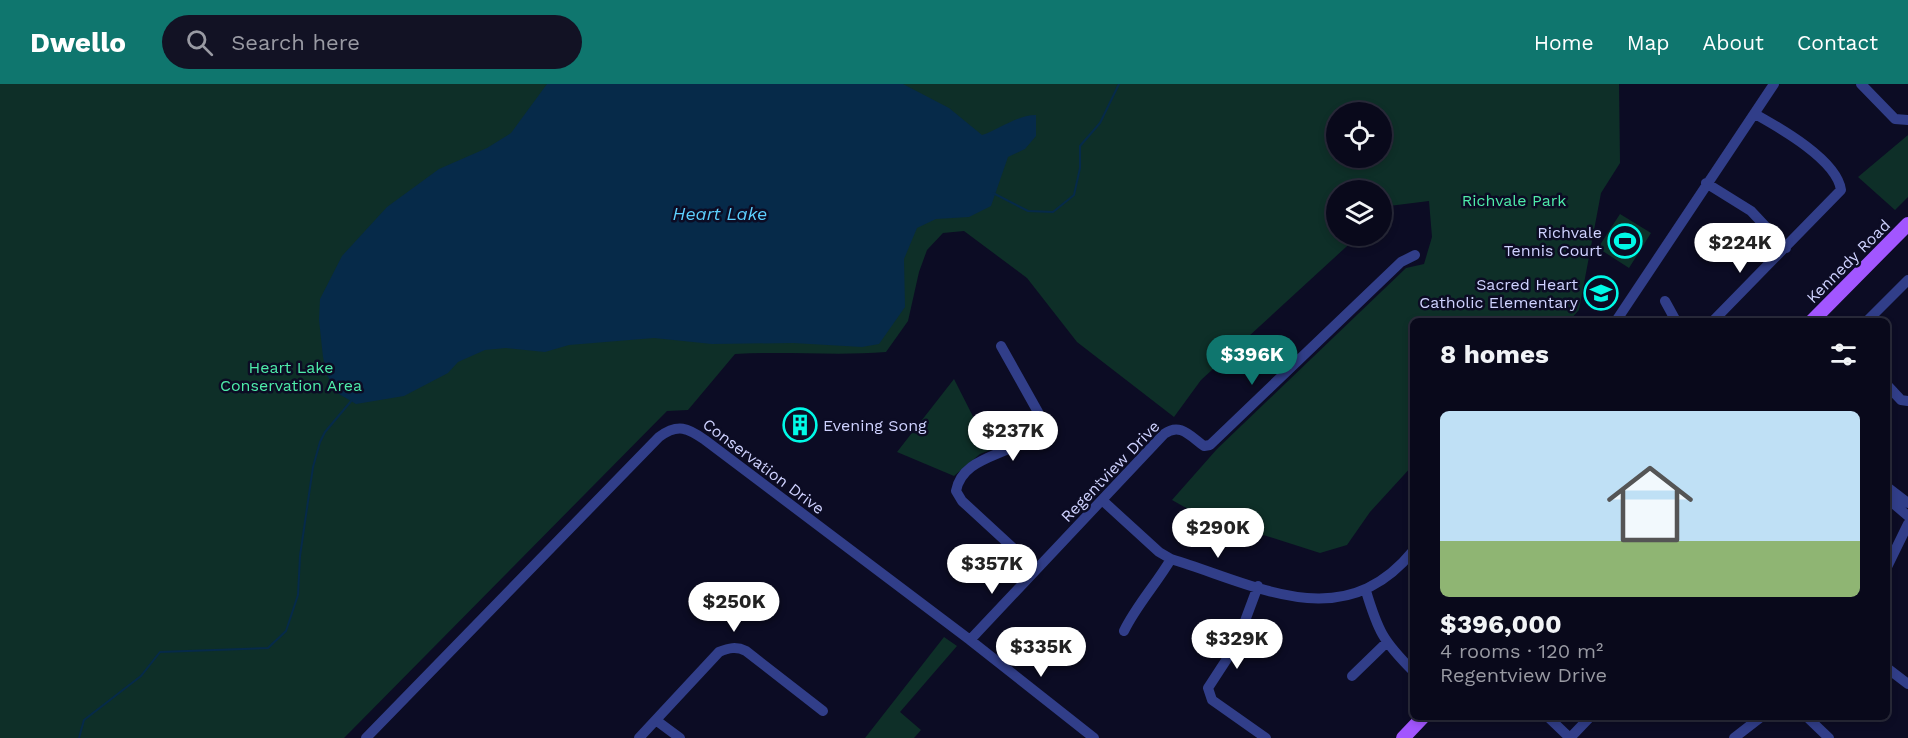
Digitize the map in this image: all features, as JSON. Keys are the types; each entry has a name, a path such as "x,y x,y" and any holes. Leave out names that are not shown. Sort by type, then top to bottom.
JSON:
{"main road":[{"name":"Kennedy Road","path":"1815,318 1908,224"},
{"path":"1403,738 1420,720"}],"street":[{"path":"1618,318 1774,84"},
{"path":"1861,84 1895,119 1908,120"},
{"path":"1716,318 1836,198 1841,190 1840,182 1822,161 1789,134 1755,114"},
{"path":"1706,183 1750,211 1786,248"},
{"name":"Regentview Drive","path":"970,640 1172,428 1185,432 1204,446 1210,445 1401,262 1415,255"},
{"path":"1870,318 1908,280"},
{"path":"1665,301 1674,318"},
{"path":"1001,346 1038,412 1037,423 1027,438 1018,444 991,454 968,471 961,478 956,491 962,501 1036,569"},
{"path":"1890,388 1901,399 1908,401"},
{"name":"Conservation Drive","path":"366,738 659,437 678,427 689,429 705,440 970,640 1094,738"},
{"path":"1890,489 1908,503"},
{"path":"1102,500 1159,552 1171,559 1258,586 1319,600 1340,599 1366,591 1396,570 1410,554"},
{"path":"1890,501 1908,516"},
{"path":"1890,561 1908,524"},
{"path":"1124,631 1131,616 1152,590 1171,559"},
{"path":"1258,586 1231,654 1208,688 1212,700 1266,738"},
{"path":"1366,591 1376,624 1386,643 1410,667"},
{"path":"1352,676 1386,643"},
{"path":"639,738 719,652 738,647 823,711"},
{"path":"1890,670 1908,684"},
{"path":"1551,720 1570,738 1587,720"},
{"path":"1734,738 1757,720"},
{"path":"1810,720 1829,738"},
{"path":"657,721 680,738"}],"green space":[{"name":"Heart Lake Conservation Area","path":"0,84 1619,84 1620,163 1601,193 1579,310 1572,318 1410,318 1410,468 1370,512 1347,545 1320,553 1195,513 1172,500 1217,449 1406,268 1424,264 1432,237 1429,201 1392,206 1392,180 1326,180 1326,246 1347,246 1201,380 1174,417 1077,342 1027,278 964,231 943,233 927,250 919,272 908,321 886,352 735,354 688,410 667,411 344,738 0,738"},
{"path":"1908,135 1908,197 1895,210 1858,177"},
{"name":"Richvale Tennis Court","path":"1620,214 1651,233 1629,268 1598,248"},
{"path":"954,379 990,450 980,454 954,476 897,452"},
{"path":"944,637 957,646 900,712 921,730 914,738 865,738"}],"water":[{"name":"Heart Lake","path":"547,84 903,84 949,108 982,135 1015,120 1036,115 1036,136 1025,149 1008,157 991,206 969,217 936,219 917,228 904,259 905,307 879,344 862,347 793,343 712,344 654,338 569,345 545,352 506,348 485,350 458,362 448,373 404,396 356,404 339,394 327,375 319,320 320,299 342,256 387,207 439,169 487,148 511,133"}],"waterway":[{"path":"993,193 1028,211 1053,212 1074,195 1080,168 1080,146 1100,123 1119,84"},
{"path":"79,738 84,720 141,676 160,652 268,648 286,631 298,595 300,556 313,467 320,442 325,432 352,400"}],"place":[{"name":"Richvale Tennis Court","path":"1625,241"},
{"name":"Sacred Heart Catholic Elementary","path":"1601,293"},
{"name":"Evening Song","path":"800,425"}],"park label":[{"name":"Richvale Park","path":"1514,200"}]}
